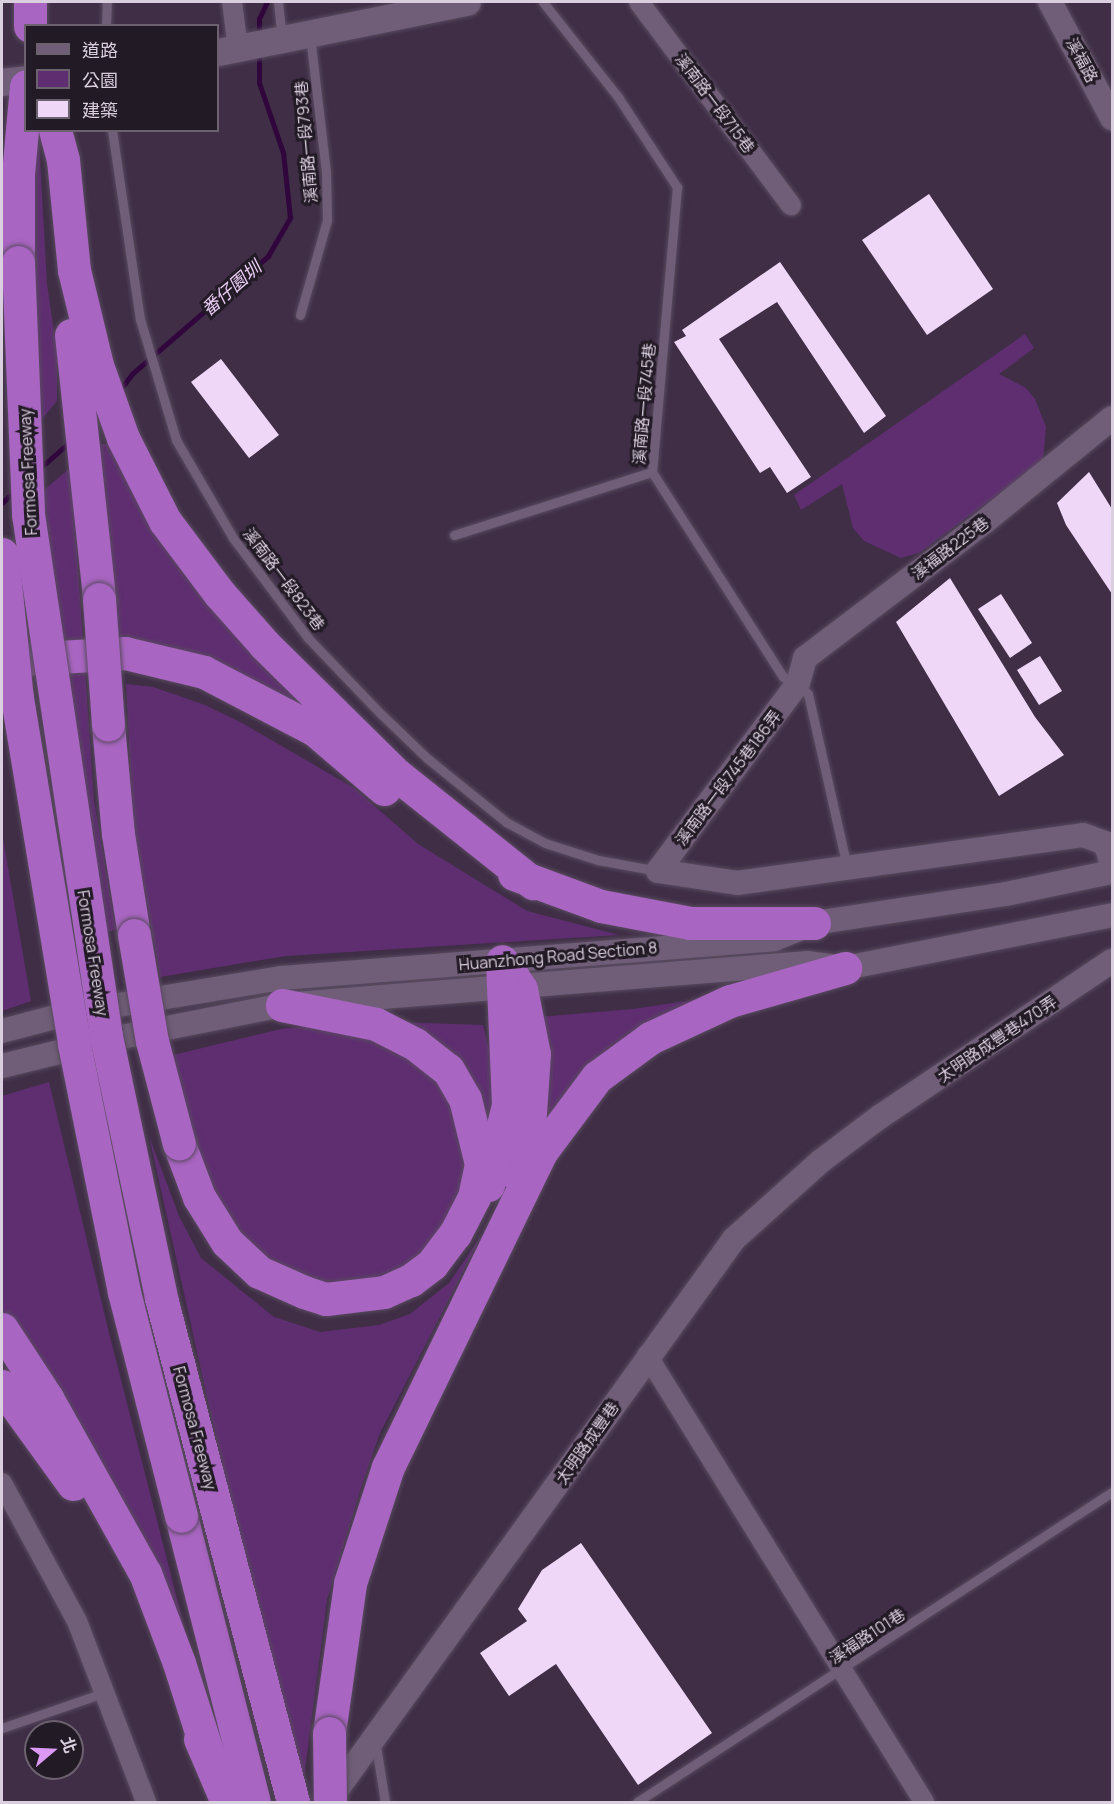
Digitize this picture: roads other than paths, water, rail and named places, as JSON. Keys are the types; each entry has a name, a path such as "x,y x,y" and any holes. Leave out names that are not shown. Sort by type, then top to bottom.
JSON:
{"highway":[{"path":"30,2 30,24"},
{"name":"Formosa Freeway","path":"24,108 18,174 18,262 28,514 55,710 106,1036 161,1298 292,1803"},
{"path":"53,132 60,253 83,431 118,834 152,1041 179,1144 199,1197 226,1242 259,1272 286,1286 326,1299 357,1298 411,1280 432,1264 455,1252 477,1219 494,1167 508,1105 508,979"},
{"path":"54,132 63,160 74,270 110,403 165,521 219,593 265,645 398,775 533,883"},
{"name":"Formosa Freeway","path":"2,554 17,698 76,1055 124,1292 254,1803"},
{"path":"2,670 26,659 125,652 204,672 315,730 468,855 533,883 601,906 690,923 814,924"},
{"path":"329,1803 329,1733 350,1583 364,1536 388,1467 541,1152 597,1077 622,1056 688,1017 845,968"},
{"path":"502,1234 529,1127 534,1054 508,979"},
{"path":"282,1005 376,1024 431,1055 455,1081 476,1134 481,1164 474,1197 455,1234 432,1264"},
{"path":"2,1329 47,1398 145,1574 179,1663 210,1760"},
{"path":"2,1386 54,1453 127,1576 227,1803"}],"main road":[{"path":"234,49 467,2"},
{"path":"2,82 24,79"}],"street":[{"path":"232,2 234,49"},
{"name":"溪南路一段715巷","path":"639,2 791,205"},
{"name":"溪福路","path":"1050,2 1113,118"},
{"name":"溪福路225巷","path":"798,684 805,658 824,641 984,522 1113,418"},
{"name":"溪南路一段745巷186弄","path":"658,871 798,684"},
{"path":"658,871 737,882 848,869 1083,835 1110,849"},
{"name":"Huanzhong Road Section 8","path":"2,1066 282,1005 508,979 774,939 814,924 1006,894 1113,872"},
{"name":"Huanzhong Road Section 8","path":"2,1031 70,1013 282,978 508,979 807,963 845,968 1113,915"},
{"name":"太明路成豐巷470弄","path":"880,1116 1113,961"},
{"name":"太明路成豐巷","path":"329,1803 376,1733 481,1593 647,1355 734,1239 821,1161 880,1116"},
{"path":"647,1355 840,1672 924,1803"},
{"path":"2,1483 67,1600 146,1803"}],"lane":[{"path":"106,24 107,2"},
{"path":"278,2 279,41"},
{"name":"溪南路一段745巷","path":"543,2 618,97 677,187 652,472 783,677 798,684 808,694 848,869"},
{"name":"溪南路一段793巷","path":"300,315 327,220 324,151 310,35"},
{"name":"溪南路一段823巷","path":"112,132 140,319 176,440 233,538 308,638 380,713 428,759 506,822 545,843 598,860 658,871"},
{"path":"454,535 652,472"},
{"name":"溪福路101巷","path":"637,1803 1113,1492"},
{"path":"2,1728 102,1693"},
{"path":"376,1733 375,1761 384,1803"}],"waterway":[{"name":"番仔園圳","path":"259,35 259,19 267,2"},
{"name":"番仔園圳","path":"120,390 132,374 268,256 290,218 283,153 259,83 259,52"},
{"name":"番仔園圳","path":"39,469 71,441"},
{"name":"番仔園圳","path":"2,503 15,491"}]}
